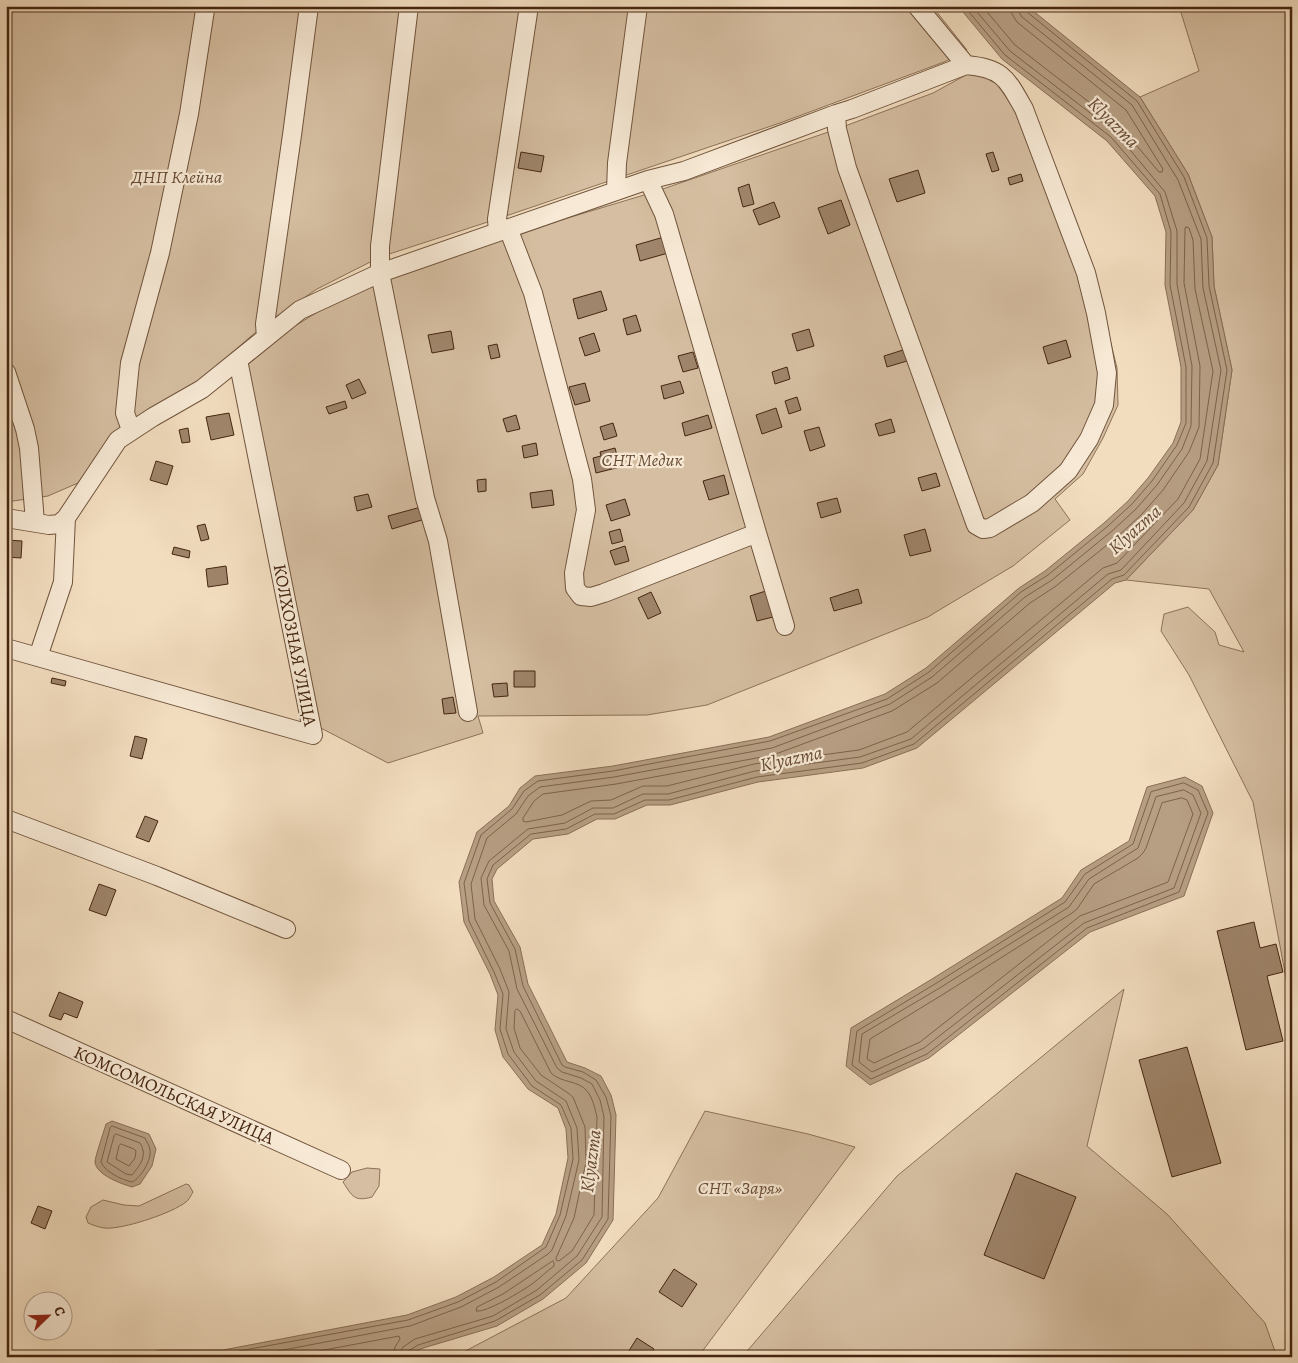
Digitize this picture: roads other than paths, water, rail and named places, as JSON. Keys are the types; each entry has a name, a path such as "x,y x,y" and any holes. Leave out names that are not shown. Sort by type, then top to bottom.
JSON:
{"street":[{"path":"131,430 125,412 130,363 164,235 189,114 205,10 204,6"},
{"path":"266,337 265,324 309,6"},
{"path":"409,6 380,246 380,273 425,498 438,541 468,712"},
{"path":"530,6 497,220 533,293 582,478 586,510 574,573 574,588 581,596 591,597 757,533"},
{"path":"616,191 617,163 638,6"},
{"path":"917,6 966,65"},
{"path":"6,518 49,525 59,524 66,518 118,440 131,430 202,389 300,310 380,273 648,180 684,171 966,65 984,67 1001,75 1012,87 1024,109 1086,273 1096,312 1107,373 1104,405 1089,439 1068,471 1032,503 990,528 982,529 976,525 847,168 837,129 836,114"},
{"path":"648,180 664,214 786,626"},
{"name":"КОЛХОЗНАЯ УЛИЦА","path":"6,648 313,735 238,360"},
{"path":"6,372 25,429 29,448 34,522"},
{"path":"38,657 63,582 66,518"},
{"path":"6,819 158,876 286,929"},
{"name":"КОМСОМОЛЬСКАЯ УЛИЦА","path":"6,1019 341,1170"}],"water":[{"name":"Klyazma","path":"958,6 1027,6 1140,97 1188,174 1212,237 1214,286 1232,370 1218,465 1193,510 1126,580 1115,583 917,748 863,768 758,782 670,805 647,805 615,819 597,819 568,834 533,839 497,869 492,879 494,901 520,947 528,984 567,1062 601,1076 611,1095 616,1115 613,1220 586,1263 543,1299 497,1326 420,1349 409,1357 130,1357 160,1350 223,1350 407,1315 456,1297 494,1277 542,1245 556,1214 568,1158 566,1129 558,1108 528,1089 503,1057 495,1030 498,995 490,974 464,922 459,882 477,832 509,806 520,788 535,776 613,766 769,737 885,694 926,668 1019,588 1045,571 1104,523 1128,501 1148,478 1173,443 1181,422 1181,367 1165,285 1166,232 1155,196 1107,141 1002,59"},
{"path":"1185,777 1202,786 1213,813 1184,896 1090,932 929,1058 870,1085 846,1066 851,1028 1062,898 1081,870 1129,841 1147,787"},
{"path":"112,1121 149,1134 156,1149 152,1166 140,1184 132,1187 105,1175 96,1167 95,1162 106,1124"}],"park label":[{"name":"ДНП Клейна","path":"177,177"},
{"name":"СНТ Медик","path":"642,460"},
{"name":"СНТ «Заря»","path":"740,1188"}]}
